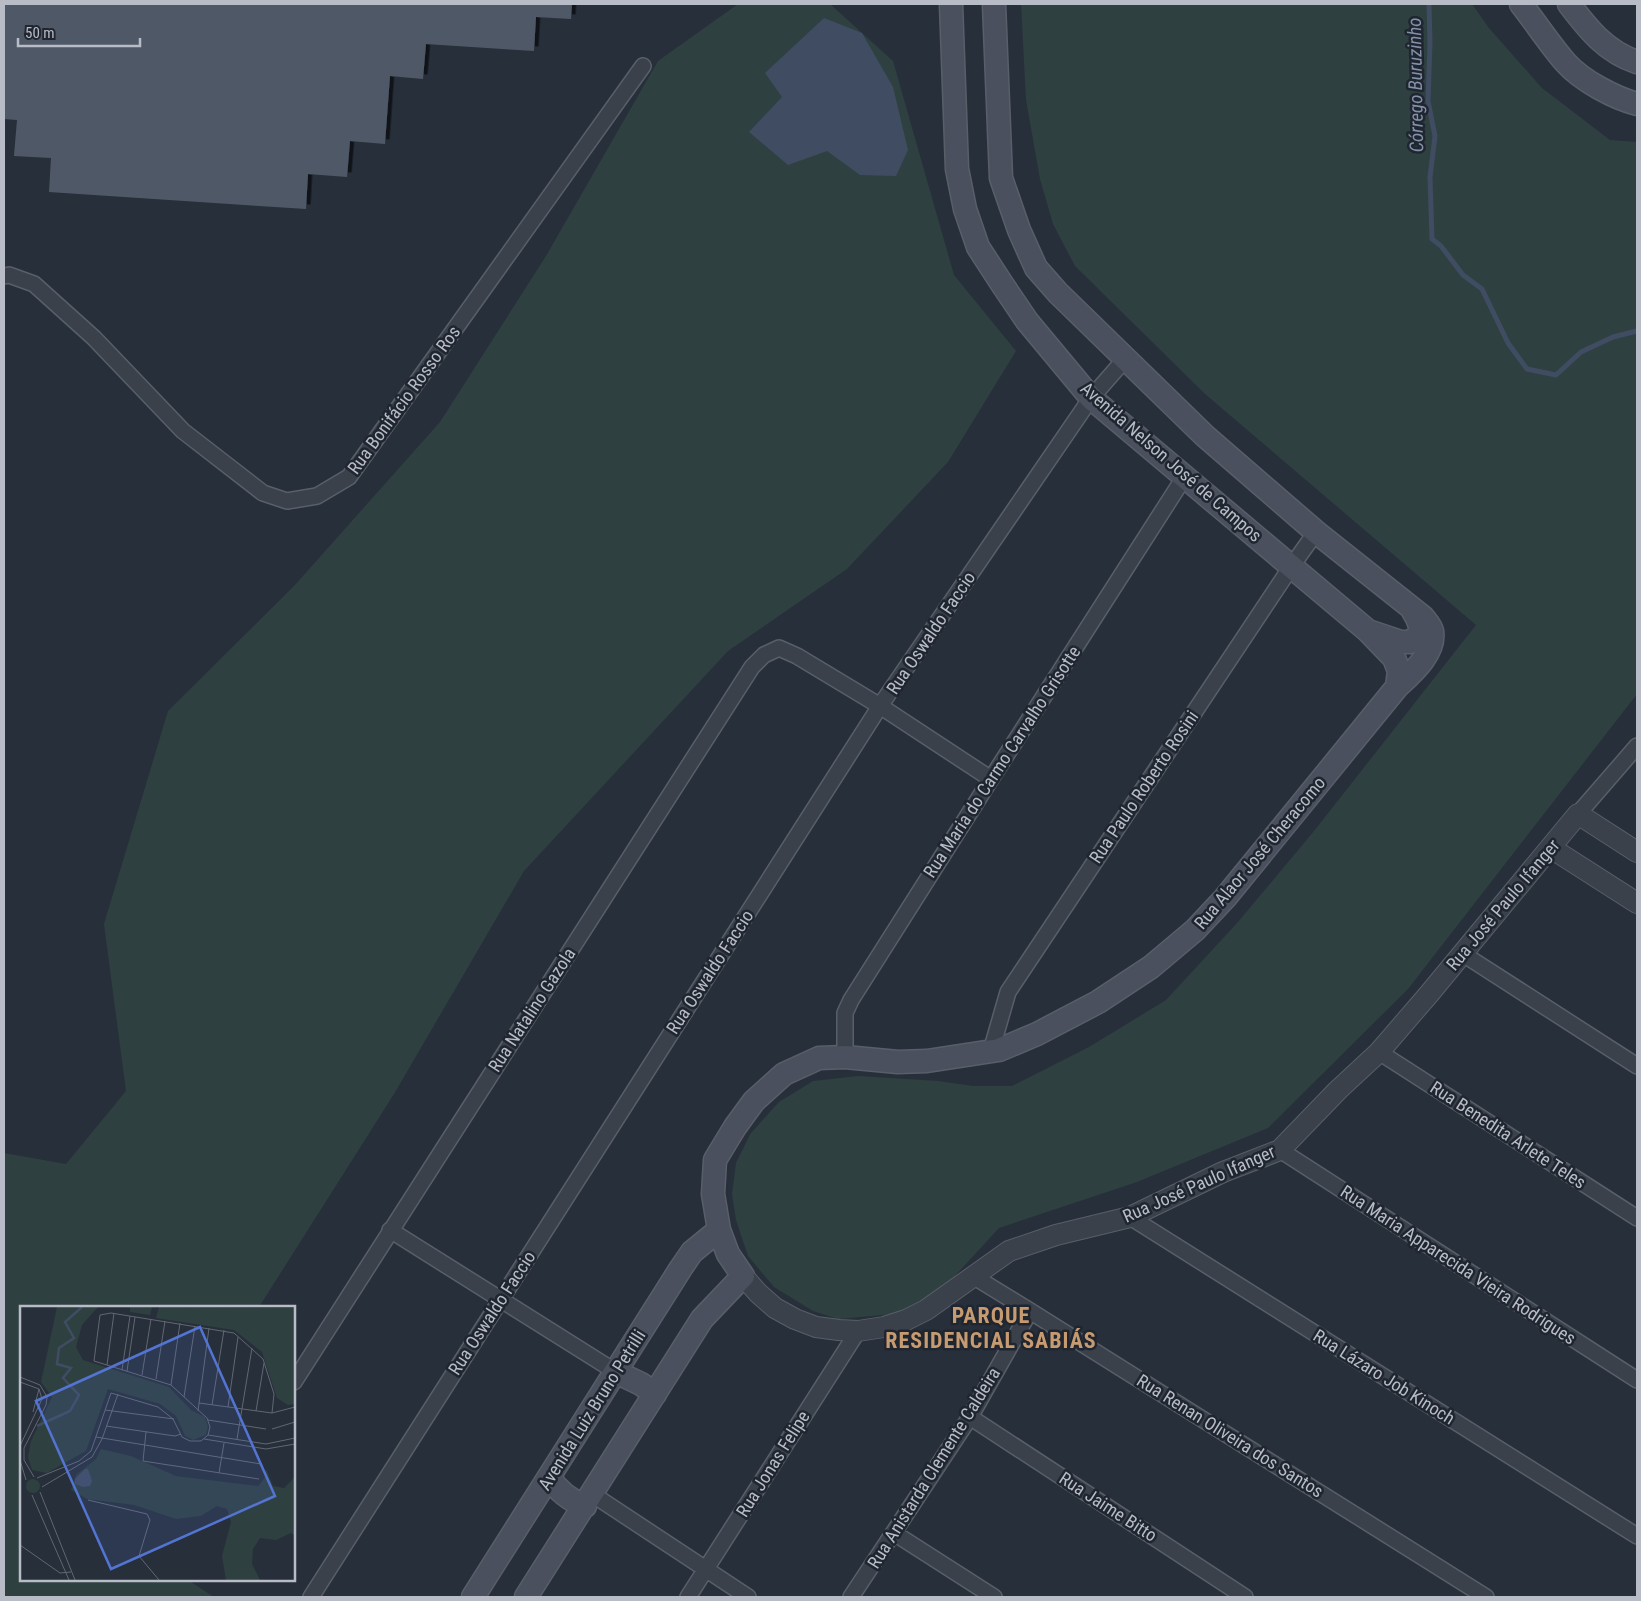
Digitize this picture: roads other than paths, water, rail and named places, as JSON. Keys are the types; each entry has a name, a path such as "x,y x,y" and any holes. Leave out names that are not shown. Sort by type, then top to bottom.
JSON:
{"main road":[{"name":"Avenida Nelson José de Campos","path":"951,4 957,169 965,209 978,247 1027,321 1091,398 1368,631 1394,658 1399,671 1397,687"},
{"path":"994,4 1000,178 1019,230 1036,268 1058,293 1205,436 1316,532 1410,605 1421,630 1418,636 1410,642 1401,642 1368,631"},
{"path":"1521,4 1567,64 1587,81 1609,93 1637,104"},
{"path":"1569,4 1587,29 1600,41 1615,52 1637,62"},
{"name":"Rua Alaor José Cheracomo","path":"743,1276 728,1254 719,1230 713,1194 715,1160 754,1101 784,1074 819,1058 845,1057 898,1062 927,1061 999,1050 1037,1034 1098,1002 1151,966 1195,930 1225,898 1397,687 1413,673 1427,653 1432,639 1432,628 1410,605"},
{"name":"Avenida Luiz Bruno Petrilli","path":"474,1597 692,1252 719,1230"},
{"path":"526,1597 702,1319 743,1276"},
{"path":"616,1372 655,1394"},
{"path":"549,1477 566,1497 589,1500"}],"street":[{"name":"Rua Bonifácio Rosso Ros","path":"4,276 8,275 34,284 94,338 183,431 263,493 287,500 317,496 349,478 643,66"},
{"name":"Rua Oswaldo Faccio","path":"311,1597 880,706 1091,398 1126,358"},
{"name":"Rua Maria do Carmo Carvalho Grisotte","path":"845,1057 845,1013 851,1000 990,779 1185,476"},
{"name":"Rua Paulo Roberto Rosini","path":"991,1051 1008,992 1316,532"},
{"name":"Rua Natalino Gazola","path":"295,1380 752,667 764,654 779,648 797,656 880,706"},
{"path":"880,706 990,779"},
{"name":"Rua José Paulo Ifanger","path":"743,1276 775,1308 795,1319 816,1327 858,1331 884,1327 906,1320 926,1310 1009,1251 1056,1235 1130,1217 1223,1172 1280,1150 1338,1090 1379,1052 1637,746"},
{"path":"1578,814 1637,852"},
{"path":"1551,848 1637,903"},
{"path":"1463,954 1637,1066"},
{"name":"Rua Benedita Arlete Teles","path":"1379,1052 1637,1218"},
{"name":"Rua Maria Apparecida Vieira Rodrigues","path":"1280,1150 1637,1380"},
{"name":"Rua Lázaro Job Kinoch","path":"1130,1217 1637,1536"},
{"path":"390,1230 616,1372"},
{"name":"Rua Renan Oliveira dos Santos","path":"972,1276 1486,1597"},
{"name":"Rua Anistarda Clemente Caldeira","path":"851,1597 970,1417 1030,1311"},
{"name":"Rua Jonas Felipe","path":"688,1597 858,1331"},
{"name":"Rua Jaime Bitto","path":"970,1417 1245,1597"},
{"path":"589,1500 748,1597"},
{"path":"894,1533 994,1597"}],"water":[{"path":"824,18 862,33 893,87 908,150 896,176 860,175 827,151 788,165 749,132 782,97 765,73"}],"waterway":[{"name":"Córrego Buruzinho","path":"1429,4 1428,101 1435,136 1430,177 1432,239 1441,246 1463,275 1482,289 1508,343 1527,369 1556,375 1581,352 1613,337 1637,331"}],"district":[{"name":"PARQUE RESIDENCIAL SABIÁS","path":"991,1328"}]}
